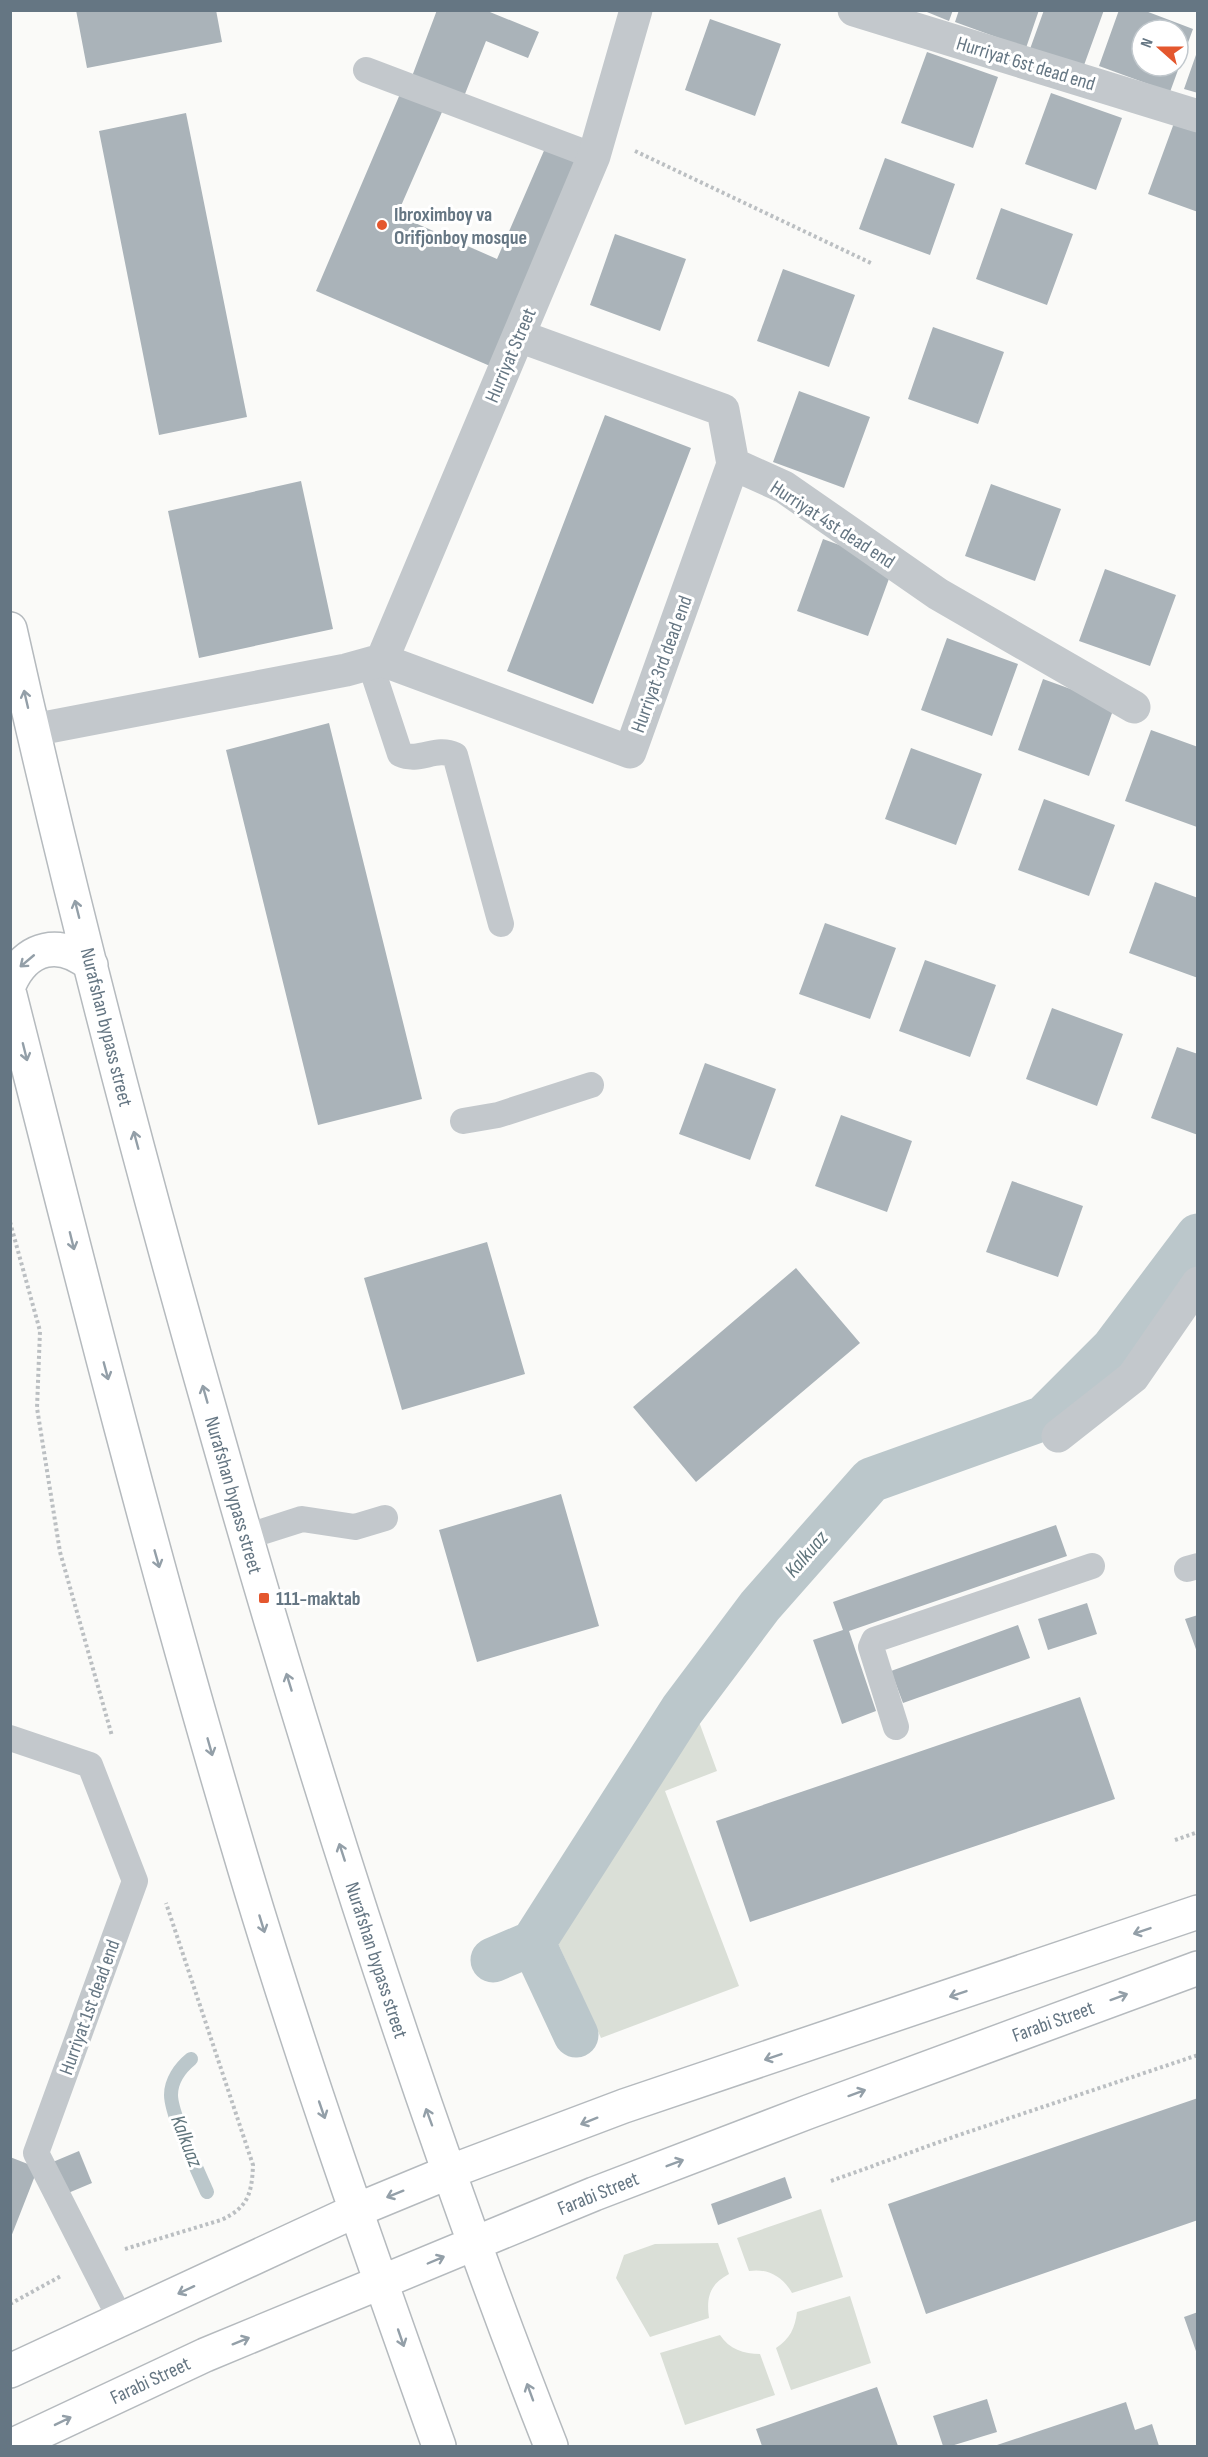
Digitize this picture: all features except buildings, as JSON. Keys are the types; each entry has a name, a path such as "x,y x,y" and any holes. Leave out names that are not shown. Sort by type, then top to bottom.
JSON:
{"main road":[{"name":"Nurafshan bypass street","path":"10,630 91,965 150,1196 246,1537 330,1815 413,2073 551,2446"},
{"path":"10,983 21,964 42,951 69,951 91,965"},
{"path":"10,995 137,1487 228,1811 302,2053 439,2446"},
{"path":"10,2371 357,2210 449,2172 624,2106 1197,1912"},
{"name":"Farabi Street","path":"11,2446 205,2355 594,2194 1197,1968"}],"street":[{"name":"Hurriyat Street","path":"366,664 519,336 598,146 636,10"},
{"name":"Hurriyat 6st dead end","path":"854,10 1197,116"},
{"path":"519,336 723,410 733,464"},
{"name":"Hurriyat 3rd dead end","path":"366,664 630,752 733,464"},
{"name":"Hurriyat 4st dead end","path":"733,464 784,488 938,594 1134,707"},
{"path":"33,729 366,664"},
{"path":"1058,1436 1133,1377 1197,1283"}],"lane":[{"path":"366,70 598,146"},
{"path":"366,664 400,754 410,758 447,752 455,755 501,924"},
{"path":"463,1121 498,1115 591,1085"},
{"path":"246,1537 302,1519 355,1527 384,1518"},
{"path":"896,1727 871,1647 874,1640 1092,1566"},
{"name":"Hurriyat 1st dead end","path":"10,1738 90,1765 135,1881 36,2153 121,2320"}],"path":[{"path":"598,146 873,264"},
{"path":"1174,1840 1197,1832"},
{"path":"831,2181 956,2136 1197,2055"}],"shaded area":[{"path":"698,1719 717,1771 665,1791 739,1986 601,2038 556,1939"},
{"path":"821,2209 843,2277 792,2293 784,2282 769,2272 749,2271 737,2238"},
{"path":"718,2243 729,2274 717,2282 711,2292 708,2304 709,2318 650,2337 616,2278 624,2255 655,2244"},
{"path":"850,2296 871,2363 791,2390 776,2348 791,2333 797,2312"},
{"path":"720,2335 737,2350 760,2354 775,2395 685,2425 660,2353"}],"waterway":[{"name":"Kalkuaz","path":"493,1960 533,1943 682,1710 760,1606 871,1480 1044,1418 1113,1349 1198,1236"},
{"path":"533,1943 576,2035"},
{"name":"Kalkuaz","path":"191,2059 177,2075 171,2095 172,2104 180,2129 207,2192"}],"place":[{"name":"Ibroximboy va Orifjonboy mosque","path":"382,225"},
{"name":"111-maktab","path":"264,1598"}]}
